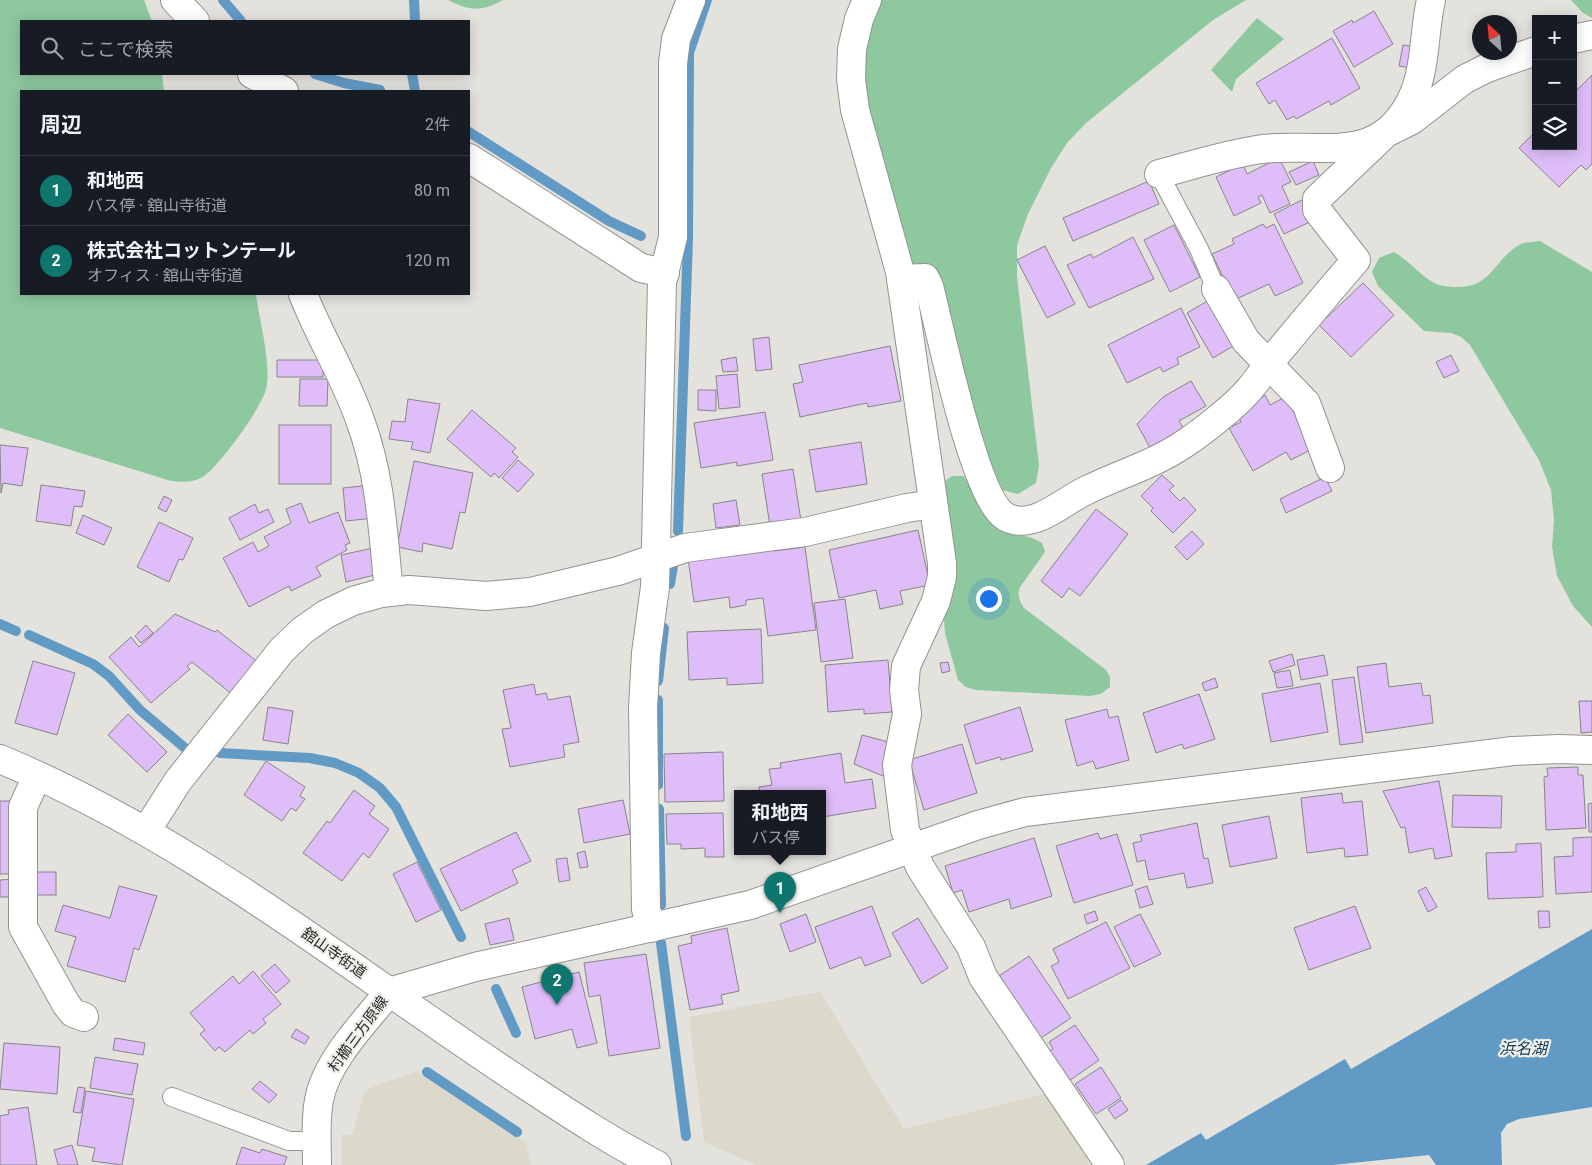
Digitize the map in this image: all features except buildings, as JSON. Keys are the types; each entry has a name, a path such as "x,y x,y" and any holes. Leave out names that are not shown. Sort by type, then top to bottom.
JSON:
{"street":[{"path":"175,0 194,20"},
{"path":"650,928 646,909 643,708 656,558 662,282 673,236 674,51 691,0"},
{"path":"867,0 859,18 852,49 851,79 855,110 901,279 934,504 942,576 936,601 906,666 904,690 907,714 897,765 905,830 920,867 971,947 983,977 1110,1165"},
{"path":"901,279 925,278 929,286 970,448 980,477 994,502 1005,516 1022,522 1040,517 1084,491 1155,461 1184,444 1247,392 1268,364 1356,260 1317,210 1317,199 1386,133 1414,94 1419,75 1431,0"},
{"path":"1577,38 1592,35"},
{"path":"1159,174 1264,149 1342,149 1360,145 1412,120 1465,79 1486,68 1532,52"},
{"path":"254,75 282,90"},
{"path":"470,159 641,268 664,273"},
{"path":"1216,289 1246,341 1306,403 1330,468"},
{"path":"303,295 348,389 362,424 379,496 389,592"},
{"path":"146,831 178,781 282,650 303,630 326,614 353,601 389,592 410,590 486,596 508,595 618,571 685,548 805,532 907,508 934,504"},
{"path":"389,992 476,967 650,928 776,897 1001,818 1049,808 1513,752 1558,749 1592,750"},
{"name":"舘山寺街道","path":"0,759 146,831 257,899 389,992 571,1115 657,1165"},
{"path":"37,776 22,807 23,927 66,1004 73,1013 84,1017"},
{"name":"村櫛三方原線","path":"317,1153 317,1116 325,1080 334,1064 389,992"}],"lane":[{"path":"1159,174 1199,249 1216,289"},
{"path":"172,1097 317,1153"}],"shaded area":[{"path":"820,992 904,1129 1047,1093 1078,1140 1090,1165 756,1165 704,1142 689,1017"},
{"path":"417,1071 526,1143 531,1165 342,1165 342,1134 352,1135 365,1090"}],"green space":[{"path":"0,0 144,0 152,20 20,20 20,75 162,75 164,90 20,90 20,295 256,295 266,355 266,389 257,409 240,435 220,460 204,476 188,482 171,481 0,428"},
{"path":"448,0 503,0 488,7 476,9"},
{"path":"880,0 1246,0 1213,20 1086,123 1067,143 1051,168 1028,214 1017,245 1017,277 1039,465 1036,483 1018,494 1002,490 990,478 909,259 868,108 863,79 864,50 871,22"},
{"path":"1571,0 1592,0 1592,18 1583,13"},
{"path":"1257,18 1284,39 1236,79 1232,92 1211,70"},
{"path":"1540,241 1592,272 1592,627 1573,606 1557,576 1552,547 1554,520 1551,490 1539,460 1470,345 1461,337 1451,333 1424,331 1378,286 1372,272 1379,258 1394,252 1434,283 1450,287 1468,286 1486,278 1512,250 1521,244"},
{"path":"952,476 963,476 993,518 1000,524 1013,532 1042,543 1045,552 1020,587 1020,600 1024,608 1106,670 1110,677 1110,687 1101,694 1090,696 976,690 966,687 958,680 945,633 944,620 955,577 944,490 945,481"}],"water":[{"name":"浜名湖","path":"1592,929 1592,1107 1519,1119 1507,1124 1501,1133 1502,1165 1436,1165 1429,1155 1333,1165 1146,1165 1201,1133 1206,1140 1345,1059 1351,1069"}],"waterway":[{"path":"223,0 240,20"},
{"path":"414,0 415,20"},
{"path":"678,531 688,238 689,53 707,0"},
{"path":"318,75 344,83 380,90"},
{"path":"412,75 415,90"},
{"path":"470,133 609,221 641,236"},
{"path":"670,584 673,566"},
{"path":"0,624 16,631"},
{"path":"658,681 664,628"},
{"path":"29,635 93,664 109,676 140,710 185,748"},
{"path":"658,700 658,785"},
{"path":"220,753 310,758 335,763 359,773 380,788 396,807 461,937"},
{"path":"659,809 661,905"},
{"path":"661,943 686,1136"},
{"path":"496,989 516,1033"},
{"path":"427,1072 517,1132"}],"place":[{"name":"和地西","path":"780,913"},
{"name":"株式会社コットンテール","path":"557,1005"}]}
